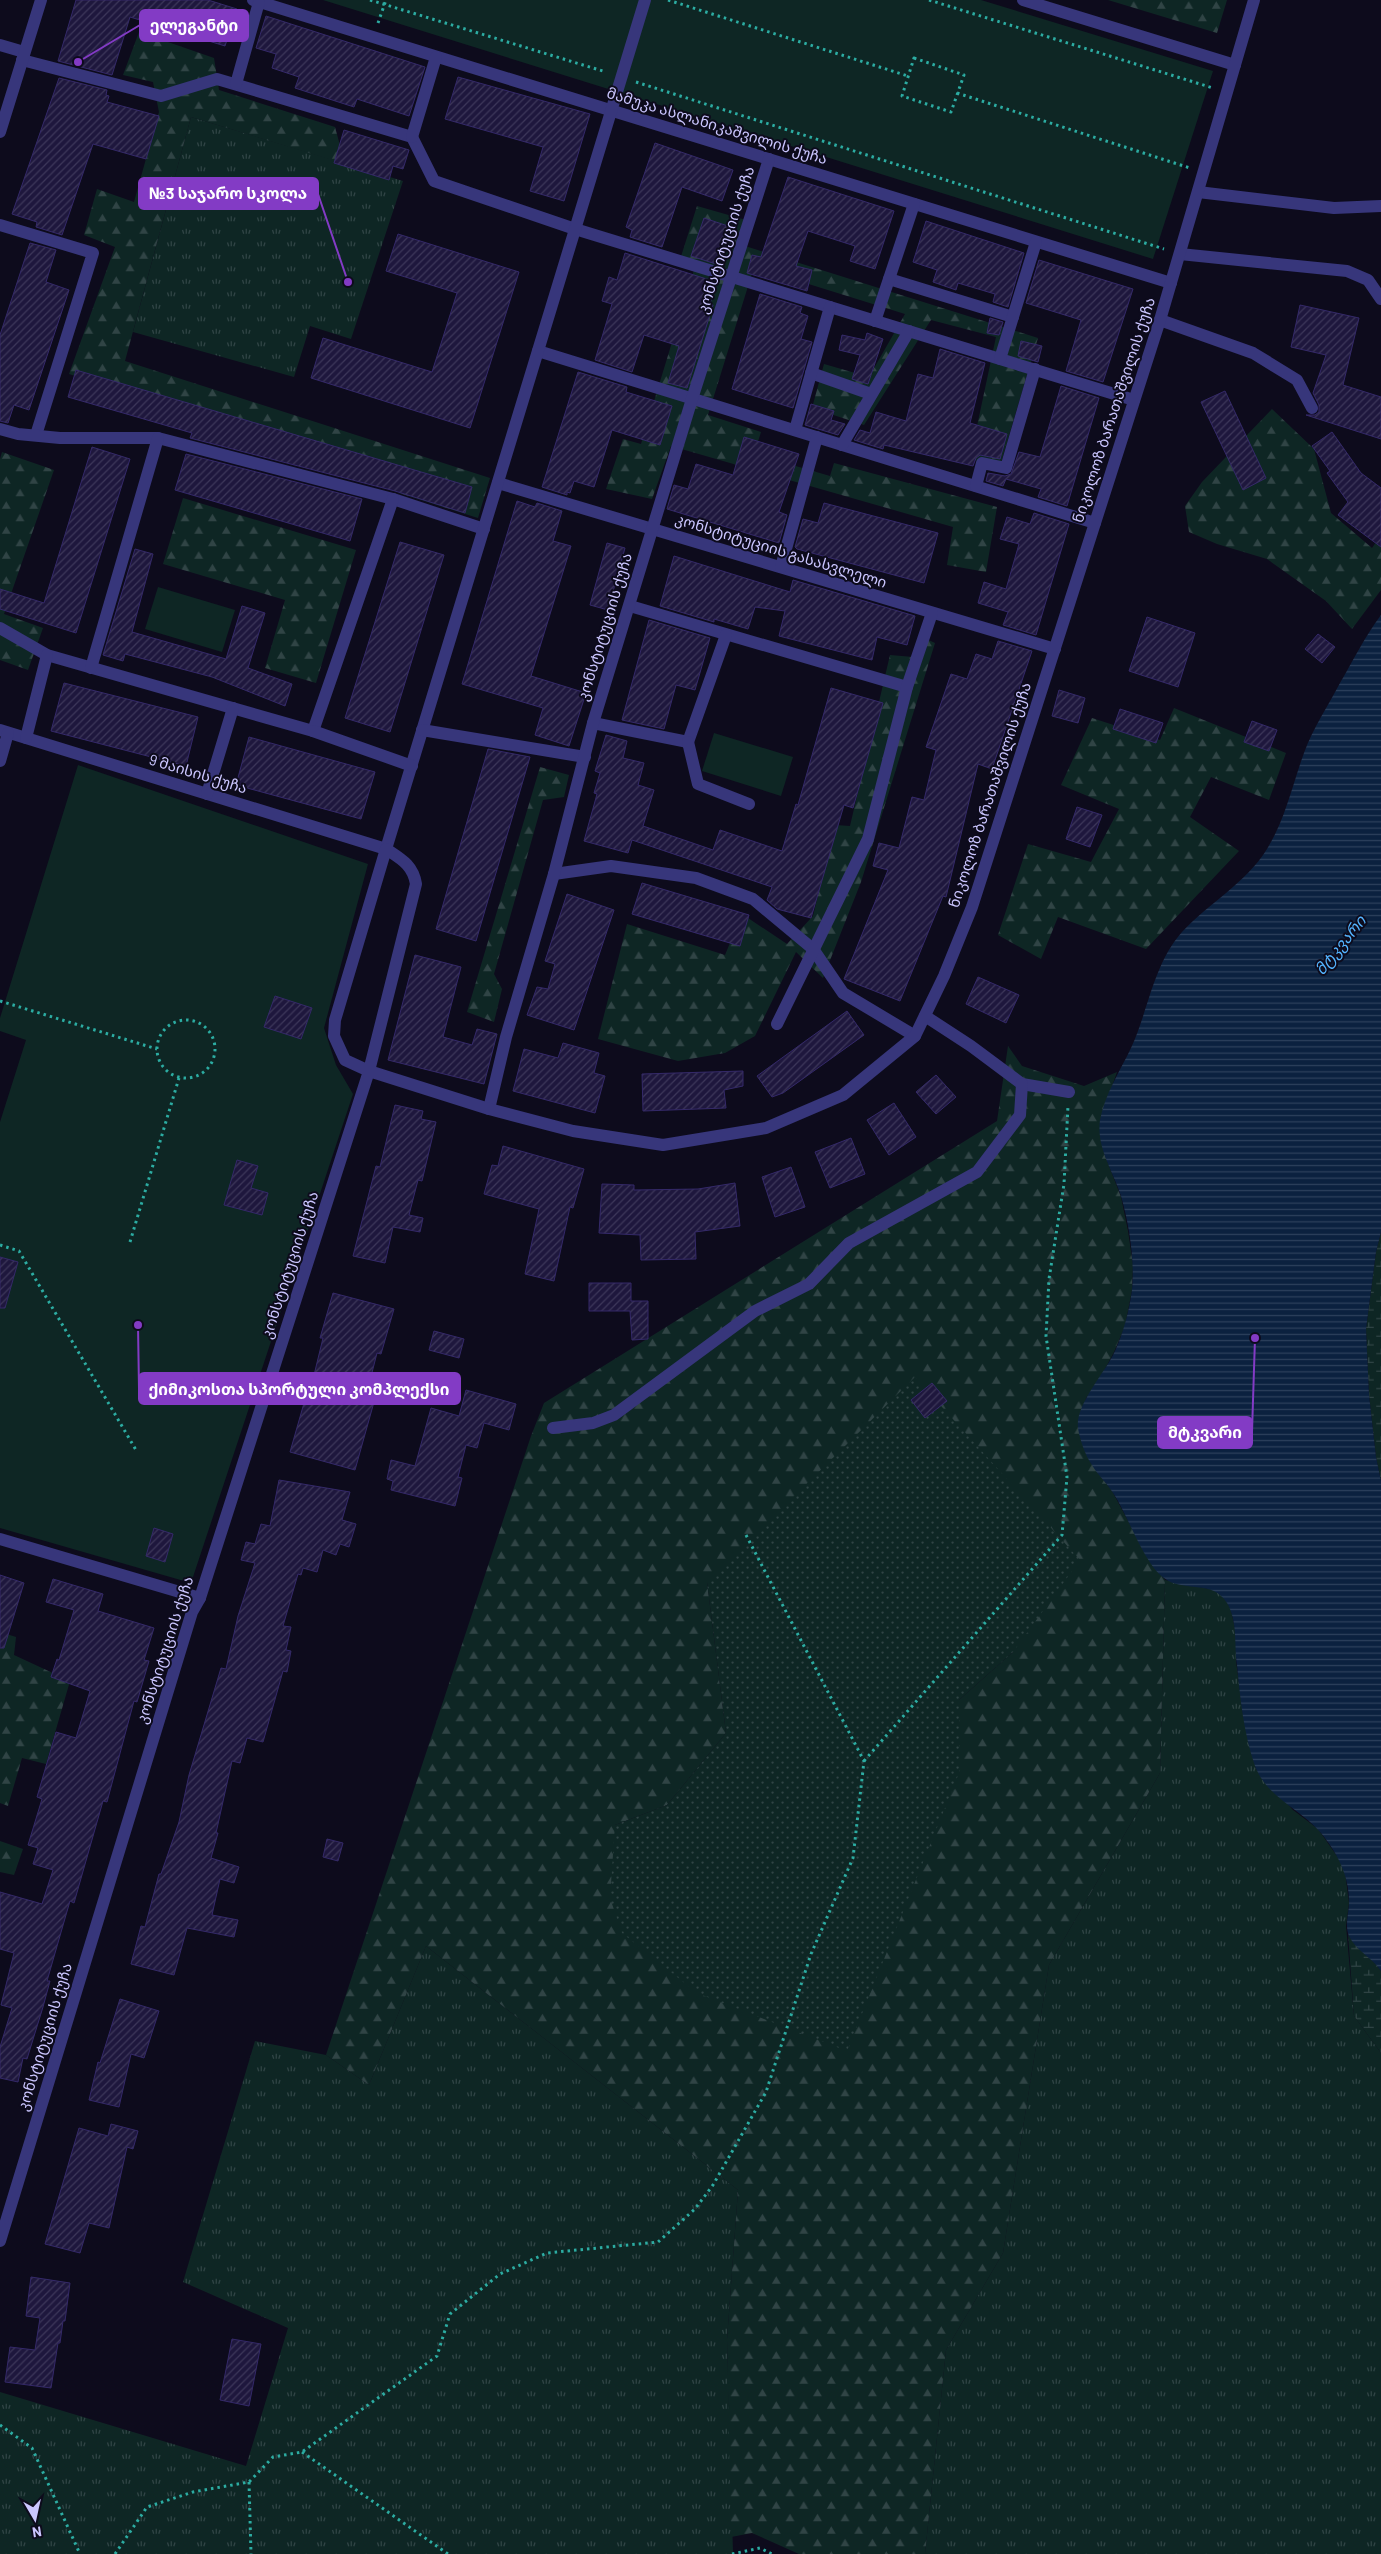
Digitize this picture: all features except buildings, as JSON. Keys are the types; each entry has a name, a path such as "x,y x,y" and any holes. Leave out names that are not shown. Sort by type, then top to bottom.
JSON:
{"street":[{"path":"0,132 41,0"},
{"path":"369,1071 345,1060 334,1036 335,1020 645,0"},
{"path":"1023,0 1235,65"},
{"name":"ნიკოლოზ ბარათაშვილის ქუჩა","path":"369,1071 489,1109 573,1131 664,1144 766,1128 842,1095 915,1036 944,976 972,908 1160,320 1254,0"},
{"path":"236,84 256,1"},
{"name":"მამუკა ასლანიკაშვილის ქუჩა","path":"256,1 1171,283"},
{"path":"0,45 23,56 160,96 217,78 412,137"},
{"path":"436,56 412,137 434,181 575,229 1134,400"},
{"name":"კონსტიტუციის ქუჩა","path":"489,1109 506,1037 554,874 593,723 630,606 651,529 769,159"},
{"path":"1198,192 1334,208 1381,206"},
{"path":"875,320 914,204"},
{"path":"0,224 93,253 36,435"},
{"path":"1000,359 1036,242"},
{"path":"1180,254 1347,271 1368,280 1381,299"},
{"path":"889,279 1013,317"},
{"path":"795,430 830,307"},
{"path":"1160,320 1253,353 1297,380 1312,408"},
{"path":"842,445 909,331"},
{"path":"538,351 1095,523"},
{"path":"976,486 982,463 1006,468 1035,369"},
{"path":"811,373 871,394"},
{"path":"0,428 18,434 60,438 158,438 393,499 484,529"},
{"path":"780,567 818,437"},
{"path":"91,668 158,438"},
{"name":"კონსტიტუციის გასასვლელი","path":"498,483 1055,648"},
{"path":"313,731 393,499"},
{"path":"630,606 907,687"},
{"path":"777,1024 868,839 907,687 932,613"},
{"path":"0,628 47,655 313,731 412,766"},
{"path":"726,635 688,742 698,784 749,804"},
{"path":"26,738 47,655"},
{"path":"207,794 233,708"},
{"path":"593,723 688,742"},
{"path":"422,730 585,757"},
{"path":"0,761 4,732"},
{"name":"9 მაისის ქუჩა","path":"4,732 386,849"},
{"name":"კონსტიტუციის ქუჩა","path":"0,2241 192,1612 200,1598 369,1071 416,884 414,872 408,864 386,849"},
{"path":"554,874 611,866 696,878 753,898 813,949 843,992 915,1036"},
{"path":"925,1016 971,1046 1022,1084 1069,1092"},
{"path":"553,1428 593,1423 614,1415 755,1311 809,1284 849,1243 977,1172 1020,1115 1022,1084"},
{"path":"0,1539 200,1598"}],"path":[{"path":"370,0 385,2 1180,254"},
{"path":"668,0 908,76"},
{"path":"929,0 1227,92"},
{"path":"374,37 385,2"},
{"path":"914,58 964,74 951,112 902,96 908,76 914,58"},
{"path":"957,93 1204,172"},
{"path":"0,1001 157,1049"},
{"path":"190,1021 206,1029 214,1046 211,1063 198,1075 179,1078 163,1067 157,1049 164,1030 172,1024 190,1021"},
{"path":"130,1242 179,1078"},
{"path":"115,2554 147,2507 193,2492 249,2482 273,2457 302,2452 437,2356 450,2314 500,2274 547,2253 658,2242 696,2209 713,2185 766,2092 811,1954 852,1858 864,1761 1062,1535 1067,1477 1046,1336 1049,1279 1064,1184 1069,1092"},
{"path":"0,1245 19,1251 136,1450"},
{"path":"746,1535 864,1761"},
{"path":"0,2424 32,2448 80,2554"},
{"path":"302,2452 341,2478 390,2516 448,2554"},
{"path":"249,2482 251,2554"},
{"path":"732,2554 760,2548 772,2554"}],"green space":[{"path":"323,0 981,0 1213,71 1153,259"},
{"path":"1108,0 1227,0 1217,33"},
{"path":"139,32 214,58 219,90 335,127 345,164 191,117 125,361 490,478 478,518 399,493 402,475 69,374 115,247 84,235 97,189 134,202 159,112 153,82 123,75"},
{"path":"191,117 403,181 351,339 310,326 294,377 133,332"},
{"path":"697,206 753,222 745,246 1038,338 1000,466 970,459 996,337 931,320 864,425 812,408 824,364 869,377 905,314 754,267 708,415 761,432 754,454 830,476 834,463 997,507 986,572 947,565 953,527 671,446 652,499 606,489 623,439 641,444 694,270 678,266"},
{"path":"1272,409 1314,449 1331,513 1372,548 1381,535 1381,590 1352,629 1326,601 1267,559 1217,544 1189,532 1185,506 1202,482"},
{"path":"2,452 54,470 4,614 43,628 28,670 0,660 0,459"},
{"path":"183,498 356,550 316,683 265,668 285,600 163,564"},
{"path":"158,587 235,610 222,652 145,629"},
{"path":"920,636 935,643 861,882 823,978 796,952 755,1036 725,1053 678,1061 598,1039 627,924 725,955 742,914 787,944 813,916 835,825 850,826 890,655 913,657"},
{"path":"1174,708 1286,753 1269,800 1211,777 1190,817 1239,851 1146,949 1058,917 1041,959 998,935 1028,844 1091,862 1119,809 1061,785 1092,718 1160,740"},
{"path":"714,733 793,757 781,796 702,771"},
{"path":"78,765 368,864 324,1028 336,1065 353,1094 191,1583 0,1528 0,1122 26,1040 0,1031 0,1018"},
{"path":"540,767 569,775 564,797 543,800 494,974 502,989 494,1022 467,1012"},
{"path":"1008,1046 1022,1066 1084,1086 1117,1072 1100,1121 1104,1153 1121,1197 1128,1231 1133,1265 1132,1290 1125,1326 1114,1352 1097,1384 1086,1398 1080,1437 1091,1463 1112,1491 1147,1556 1165,1580 1160,1773 1049,1965 1003,2253 946,2350 925,2554 799,2554 752,2533 731,2537 727,2340 738,2190 426,1946 369,2085 326,2055 531,1436 544,1403 997,1121","holes":["707,1582 1013,1652 959,1700 959,1773 615,1825 667,1805 726,1733"]},
{"path":"1381,1232 1381,1481 1376,1457 1369,1395 1366,1329 1376,1252"},
{"path":"915,1377 1080,1560 1013,1652 959,1700 959,1773 847,2051 697,1993 622,1933 610,1898 615,1825 667,1805 726,1733 707,1582"},
{"path":"1165,1580 1214,1590 1224,1597 1231,1610 1236,1634 1236,1661 1243,1714 1256,1769 1293,1810 1318,1829 1339,1859 1345,1872 1349,1903 1346,1926 1354,2016 1381,2053 1381,2554 925,2554 946,2350 1003,2253 1049,1965 1160,1773"},
{"path":"0,1632 16,1637 14,1655 70,1681 46,1764 22,1758 8,1806 0,1803"},
{"path":"0,1841 23,1849 14,1875 0,1872"},
{"path":"1348,1934 1355,1945 1381,1971 1381,2053 1354,2016"},
{"path":"426,1946 738,2190 727,2340 733,2554 0,2554 0,2392 246,2466 288,2328 183,2282 255,2041 326,2055 369,2085"}],"water":[{"path":"1381,615 1381,1232 1376,1252 1366,1329 1369,1395 1376,1457 1381,1481 1381,1971 1356,1946 1349,1936 1347,1925 1349,1895 1342,1866 1333,1849 1313,1825 1268,1787 1260,1777 1255,1766 1243,1716 1233,1618 1227,1603 1214,1591 1206,1588 1180,1585 1164,1578 1156,1571 1142,1549 1117,1499 1089,1461 1080,1437 1078,1419 1086,1399 1118,1343 1126,1321 1132,1290 1132,1254 1127,1218 1121,1196 1100,1140 1100,1120 1105,1101 1131,1048 1164,959 1182,932 1238,883 1267,849 1283,815 1312,735 1359,649"}],"place":[{"name":"ელეგანტი","path":"78,62"},
{"name":"№3 საჯარო სკოლა","path":"348,282"},
{"name":"ქიმიკოსთა სპორტული კომპლექსი","path":"138,1325"},
{"name":"მტკვარი","path":"1255,1338"}]}
